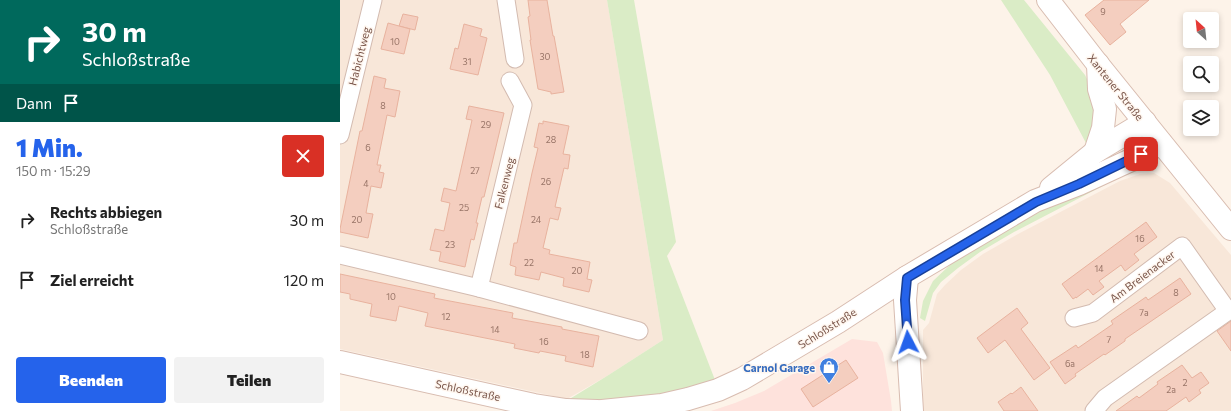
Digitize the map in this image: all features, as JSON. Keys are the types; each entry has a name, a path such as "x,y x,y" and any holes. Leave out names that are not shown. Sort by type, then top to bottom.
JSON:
{"main road":[{"name":"Xantener Straße","path":"1048,0 1231,229"},
{"path":"1095,152 1103,128 1105,108 1099,90 1098,64"},
{"name":"Schloßstraße","path":"1036,202 1095,152 1145,122"},
{"name":"Schloßstraße","path":"602,411 662,405 718,390 742,379 838,322 907,278 1036,202 1131,160 1161,143"},
{"path":"907,278 905,300 912,411"},
{"name":"Schloßstraße","path":"340,362 534,405 566,410 597,411"}],"street":[{"name":"Habichtweg","path":"340,135 372,0"},
{"path":"506,0 515,59"},
{"name":"Falkenweg","path":"479,288 523,105 510,81"},
{"name":"Am Breienacker","path":"1074,318 1093,314 1182,246 1229,310 1105,398 1094,411"},
{"path":"340,255 479,288 639,330"}],"shaded area":[{"path":"340,0 607,0 663,340 607,376 567,399 340,349"},
{"path":"1154,173 1170,183 1231,255 1231,411 923,411 923,330 929,323 937,294 945,285 961,270 983,254 1018,234 1120,181 1140,174"},
{"path":"852,339 877,342 883,353 892,411 711,411 764,391"}],"green space":[{"path":"607,0 634,0 676,242 667,256 715,380 661,396 621,400 568,400 663,340"},
{"path":"1001,0 1024,0 1085,75 1095,95 1098,111 1087,145 1050,75"},
{"path":"1146,163 1155,166 1151,170 1137,171 1118,178 1014,232 980,252 941,282 933,293 925,321 920,318 923,301 933,281 952,263 1004,230 1061,200"}],"building":[{"path":"528,0 547,0 564,92 551,94 551,92 538,89 530,40"},
{"path":"1104,0 1149,0 1120,24 1126,32 1110,45 1085,15"},
{"path":"403,14 418,17 415,30 399,26"},
{"path":"388,23 410,29 404,54 381,49"},
{"path":"464,24 482,29 480,36 487,38 478,75 450,69 455,48 458,49"},
{"path":"374,76 386,79 384,88 400,91 395,117 387,115 377,165 381,165 379,172 384,173 381,188 371,186 366,213 373,214 368,238 340,232 340,229 360,131 362,131"},
{"path":"469,106 504,113 484,197 482,197 474,240 471,239 465,267 439,261 441,252 430,250 435,229 444,231 450,203 441,201 444,188 456,191 472,120 466,119"},
{"path":"543,121 569,126 563,154 570,155 568,169 564,168 555,207 561,208 558,220 550,218 543,248 550,250 549,254 590,262 587,279 592,280 589,292 563,286 564,278 541,272 539,280 515,275 516,267 510,265 514,243 517,243 538,148 534,147 539,123 543,124"},
{"path":"1146,222 1157,237 1134,254 1139,260 1125,271 1121,265 1099,281 1104,287 1093,295 1088,289 1073,299 1062,284"},
{"path":"340,274 435,294 434,298 513,313 512,318 562,327 562,329 599,336 593,367 565,361 566,356 514,348 515,344 425,326 428,313 399,306 396,321 370,316 372,304 350,299 350,294 340,292"},
{"path":"1180,278 1191,294 1125,339 1125,341 1105,355 1104,354 1075,374 1076,376 1065,384 1050,362 1076,345 1078,348 1113,324 1111,321 1146,297 1148,300"},
{"path":"1017,308 1028,323 1021,329 1050,368 1034,380 1005,340 988,353 977,338"},
{"path":"1231,321 1231,351 1217,331"},
{"name":"Carnol Garage","path":"846,360 858,378 813,407 801,389"},
{"path":"1182,365 1192,378 1201,372 1209,383 1199,390 1201,393 1189,402 1186,397 1166,411 1116,411 1137,396 1139,398 1158,384 1157,382"},
{"path":"1021,387 1038,411 1004,411 998,402"}],"place":[{"name":"Carnol Garage","path":"829,384"}],"route":[{"path":"908,342 905,300 907,278 1036,202 1079,184 1141,154"}]}
